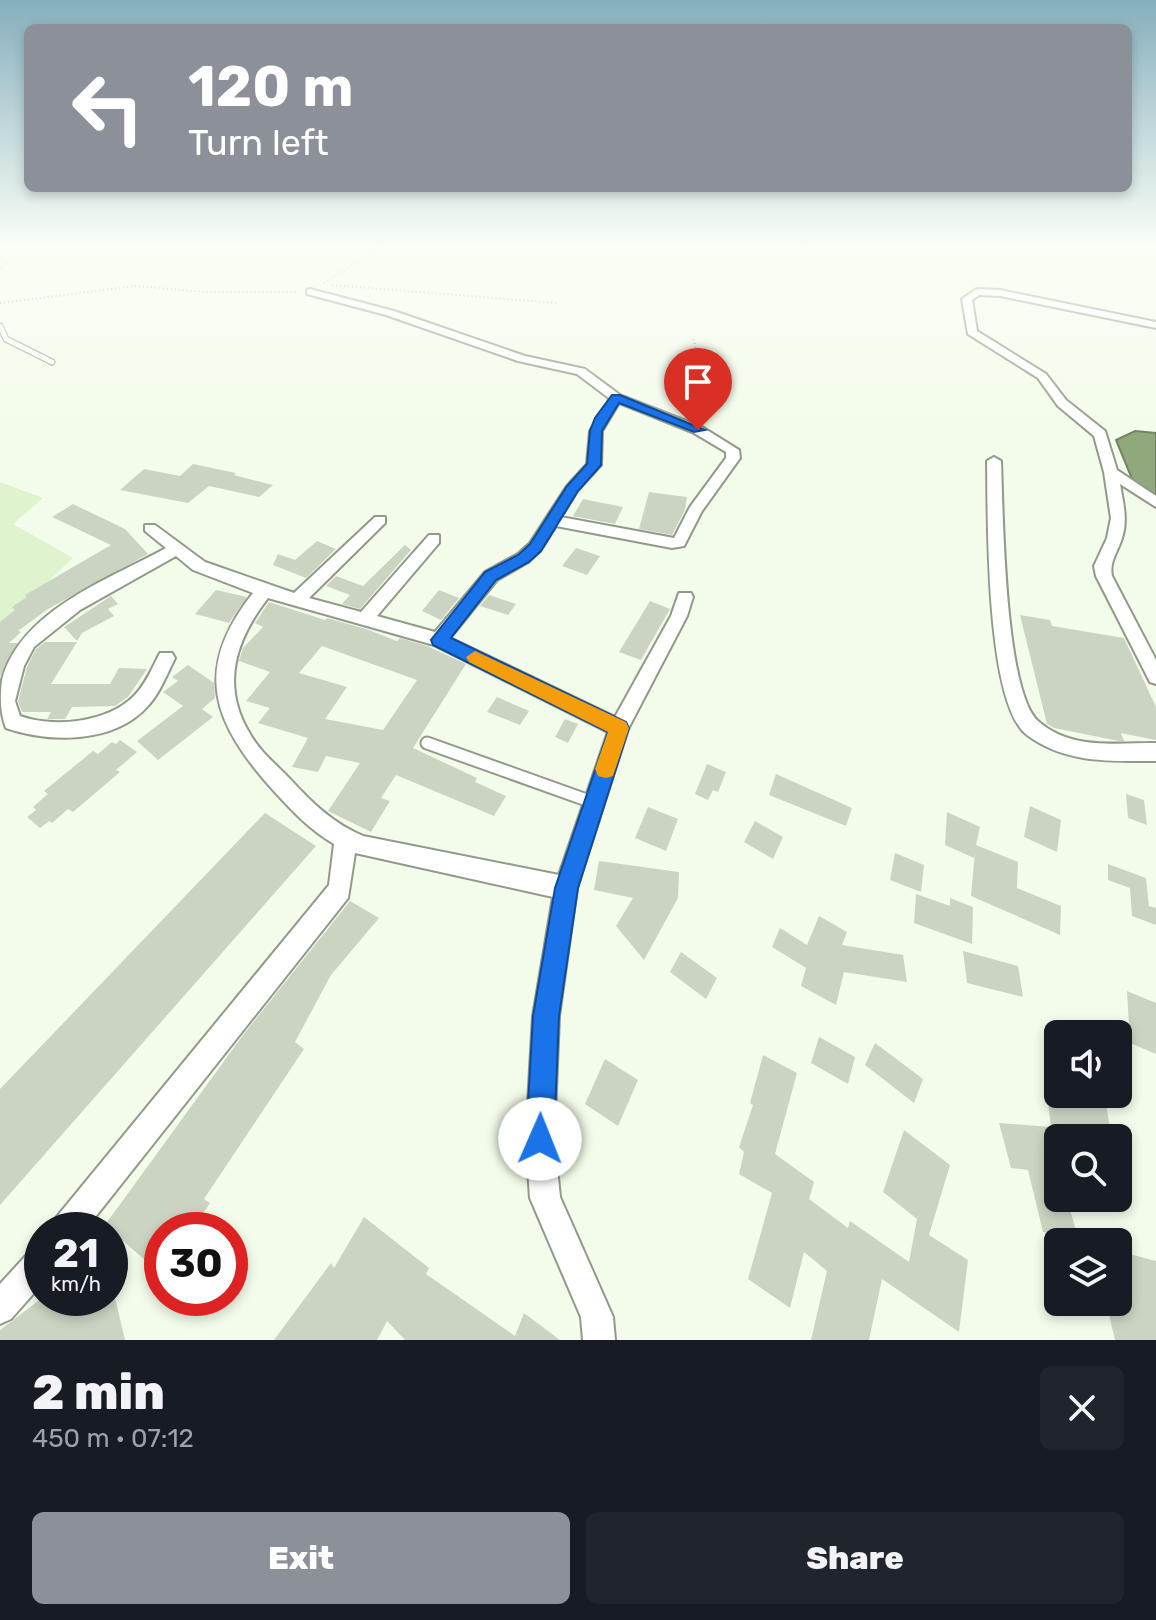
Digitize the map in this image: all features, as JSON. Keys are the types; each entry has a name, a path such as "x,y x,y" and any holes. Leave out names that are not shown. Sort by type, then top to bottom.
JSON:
{"street":[{"path":"362,306 522,359 581,371 616,398 662,415 724,443 732,450 733,458 695,510 679,542 551,520"},
{"path":"968,306 972,332 1042,376 1062,403 1097,430 1117,499 1118,527 1102,566 1104,576 1156,677"},
{"path":"1061,306 1156,325"},
{"path":"439,640 491,576 523,558 535,547 551,520 594,465 596,431 601,418 616,398"},
{"path":"994,461 997,558 1005,648 1020,713 1032,728 1064,746 1085,752 1156,752"},
{"path":"1111,472 1156,503"},
{"path":"297,600 380,520"},
{"path":"150,528 199,566 264,591 439,640 619,728"},
{"path":"365,619 434,539"},
{"path":"166,658 145,697 119,716 79,728 46,732 13,722 7,712 9,689 28,642 74,606 177,549"},
{"path":"264,591 238,626 229,646 226,678 231,715 242,739 320,824 345,840 566,888"},
{"path":"599,1340 597,1317 545,1198 540,1139 546,1016 566,888 619,728 679,616 685,597"},
{"path":"81,1212 340,890 345,840"},
{"path":"0,1308 24,1281"}],"lane":[{"path":"0,326 6,339 52,362"},
{"path":"427,743 595,803"}],"path":[{"path":"662,415 707,399 718,383 695,355 693,338"}],"shaded area":[{"path":"1135,431 1156,433 1156,498 1132,479 1116,440"},
{"path":"0,482 43,498 13,524 73,558 0,626"}],"building":[{"path":"193,464 273,485 259,497 209,486 188,503 120,490 144,469 180,476"},
{"path":"649,492 687,497 685,510 672,535 639,529"},
{"path":"583,499 623,507 615,524 573,516"},
{"path":"73,504 125,529 148,554 48,609 18,631 21,632 9,643 18,643 0,677 0,622 15,610 12,607 27,597 25,595 111,545 52,517"},
{"path":"317,541 336,549 306,578 273,565 278,554 295,560"},
{"path":"405,545 411,550 360,609 342,604 350,595 326,586 336,576 363,586"},
{"path":"576,548 600,556 587,575 562,566"},
{"path":"216,590 247,597 229,623 195,614"},
{"path":"439,590 459,598 441,620 422,611"},
{"path":"489,595 516,604 508,615 480,606"},
{"path":"111,596 118,604 108,609 114,616 82,633 77,641 64,627"},
{"path":"650,601 670,609 641,660 619,652"},
{"path":"269,602 366,629 397,641 400,638 427,646 466,664 413,748 477,778 475,782 506,796 494,816 396,775 381,798 390,801 371,832 328,811 360,763 326,756 318,772 292,767 308,738 258,723 270,708 246,701 270,672 239,661 243,648 263,627 255,623","holes":["322,646 417,680 383,730 325,719 347,687 299,673"]},
{"path":"1020,615 1050,620 1052,626 1124,638 1156,707 1156,740 1121,733 1124,741 1119,741 1047,724"},
{"path":"45,642 77,642 51,684 110,684 119,668 147,669 128,697 115,706 72,707 65,719 47,719 51,712 22,712 18,701 27,667 36,649"},
{"path":"188,665 214,683 215,698 202,709 213,717 158,760 137,741 183,706 163,692 178,681 172,677"},
{"path":"497,697 529,711 520,725 487,712"},
{"path":"565,719 578,724 568,743 555,737"},
{"path":"120,740 137,752 116,770 120,772 73,812 68,809 52,823 49,821 40,828 27,817 48,794 44,791 93,751 98,754 112,742 116,744"},
{"path":"707,764 726,772 718,792 713,790 708,800 695,794"},
{"path":"776,774 852,808 846,826 769,795"},
{"path":"1126,794 1144,800 1147,825 1128,818"},
{"path":"1030,806 1061,820 1057,852 1024,837"},
{"path":"648,807 678,819 666,851 635,838"},
{"path":"947,812 980,827 976,845 1018,862 1017,888 1061,906 1060,935 971,896 975,851 974,858 945,845"},
{"path":"265,813 316,846 0,1205 0,1089"},
{"path":"755,821 783,837 773,859 744,842"},
{"path":"895,853 924,865 921,892 890,880"},
{"path":"599,861 679,872 678,898 644,960 616,926 633,898 594,890"},
{"path":"1108,864 1146,878 1149,906 1156,908 1156,925 1132,916 1130,888 1108,880"},
{"path":"916,894 950,906 950,898 973,907 972,944 914,923"},
{"path":"350,901 379,918 331,975 295,1042 304,1049 204,1199 210,1203 204,1212 144,1212 144,1259 128,1245 128,1212 114,1212 243,1035"},
{"path":"819,916 847,932 842,945 903,955 907,982 844,972 836,1005 801,986 806,968 772,947 780,928 807,945"},
{"path":"963,951 1018,966 1023,997 967,983"},
{"path":"681,952 717,978 706,999 670,972"},
{"path":"1127,991 1156,1003 1156,1054 1132,1044 1132,1020 1129,1020"},
{"path":"819,1037 855,1057 848,1084 811,1063"},
{"path":"875,1043 923,1079 914,1103 865,1065"},
{"path":"763,1055 797,1073 775,1154 814,1182 809,1199 848,1228 850,1221 909,1262 917,1219 883,1192 904,1130 950,1165 929,1235 968,1260 959,1332 882,1279 869,1340 811,1340 827,1271 804,1252 790,1308 748,1279 772,1193 739,1174 744,1152 739,1147 753,1105 750,1103"},
{"path":"605,1059 638,1080 618,1126 585,1104"},
{"path":"1049,1108 1107,1108 1109,1124 1051,1124"},
{"path":"999,1123 1044,1126 1044,1212 1071,1212 1075,1228 1044,1228 1043,1232 1028,1170 1011,1168"},
{"path":"364,1217 429,1268 426,1274 515,1336 524,1313 560,1340 405,1340 387,1321 377,1340 274,1340 331,1263 334,1268"},
{"path":"1132,1255 1156,1261 1156,1340 1115,1340 1109,1316 1132,1316"},
{"path":"24,1312 24,1316 119,1316 125,1340 0,1340 0,1330"}],"slow traffic":[{"path":"475,657 619,728 606,769"}],"route":[{"path":"540,1139 546,1016 566,888 619,728 439,640 491,576 523,558 535,547 572,489 594,465 596,431 601,418 616,398 698,430"}]}
